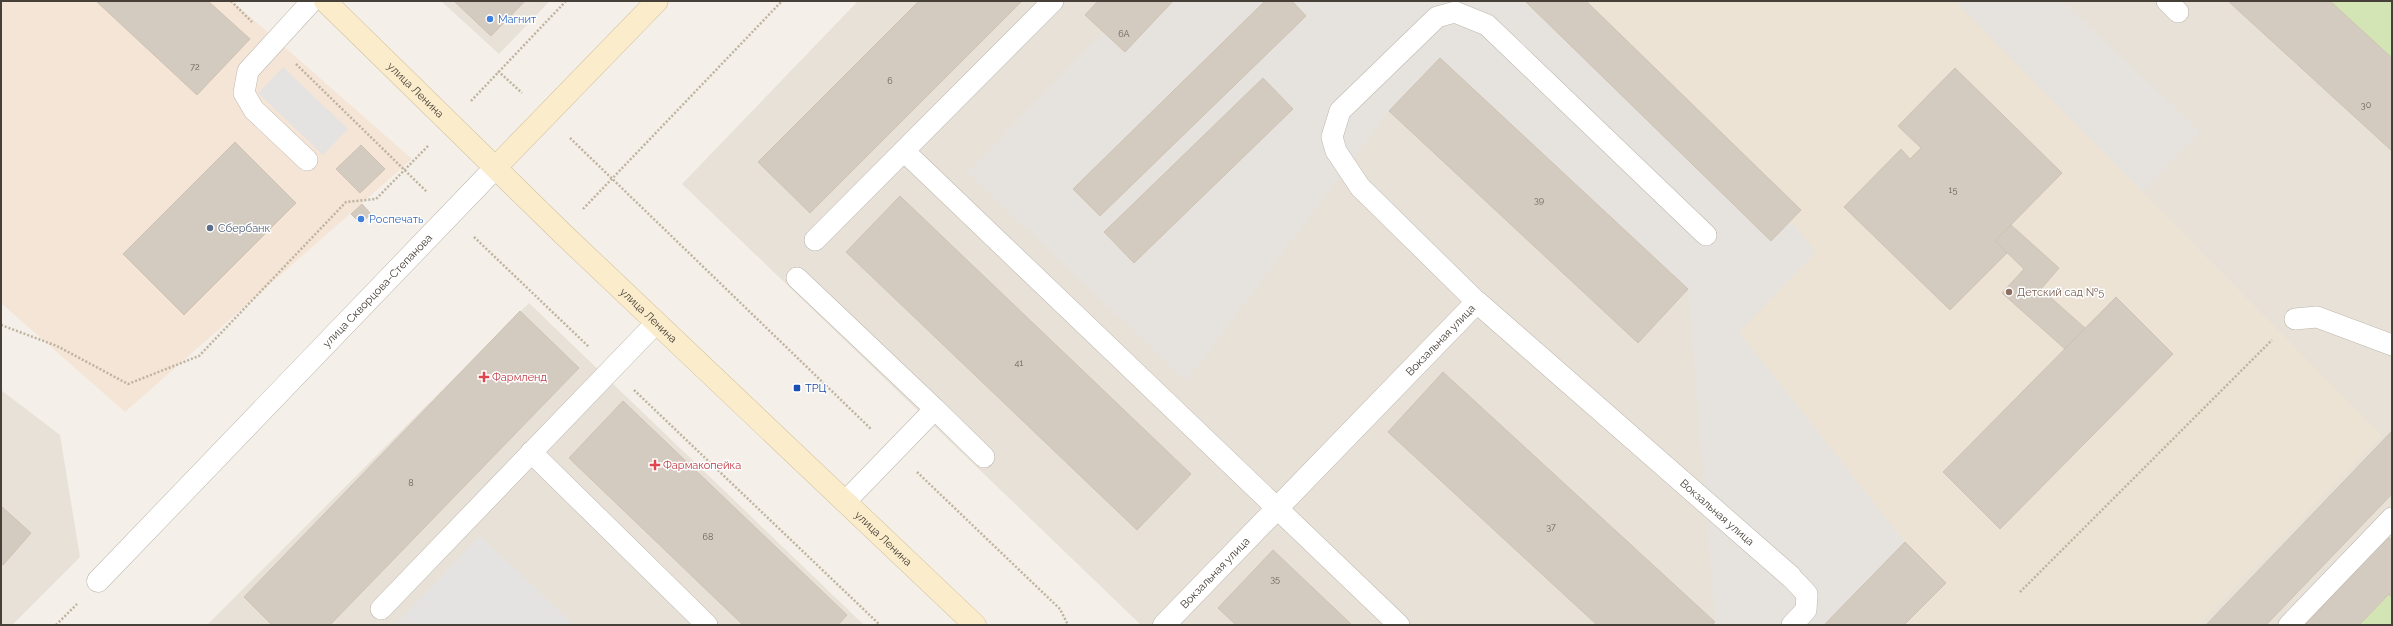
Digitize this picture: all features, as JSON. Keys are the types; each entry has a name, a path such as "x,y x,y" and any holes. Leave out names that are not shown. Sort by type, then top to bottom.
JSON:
{"main road":[{"name":"улица Ленина","path":"325,1 452,123 562,233 975,625"},
{"name":"улица Скворцова-Степанова","path":"496,167 657,1"}],"street":[{"name":"улица Скворцова-Степанова","path":"98,581 496,167"},
{"name":"Вокзальная улица","path":"1164,625 1478,302 1790,576"}],"lane":[{"path":"307,160 254,110 244,93 248,71 312,1"},
{"path":"815,240 1053,1"},
{"path":"1478,302 1360,187 1336,151 1332,138 1340,110 1437,17 1455,12 1487,25 1706,235"},
{"path":"904,151 1399,625"},
{"path":"797,278 984,457"},
{"path":"2295,319 2317,317 2392,345"},
{"path":"381,609 611,368 656,323"},
{"path":"845,502 935,409"},
{"path":"531,452 707,625"},
{"path":"2289,625 2392,518"},
{"path":"1790,576 1807,594 1806,610 1792,625"}],"path":[{"path":"231,1 404,170 880,625"},
{"path":"1,325 57,346 128,384 199,356 346,202 376,199 452,123 498,71 566,1"},
{"path":"562,233 611,178 782,1"},
{"path":"611,178 1060,609 1068,625"},
{"path":"2020,592 2295,319"}],"shaded area":[{"path":"1,1 232,1 412,159 125,412 1,303"},
{"path":"441,1 550,1 499,54"},
{"path":"858,1 2392,1 2392,625 1141,625 682,184"},
{"path":"1133,1 1586,1 1801,210 1791,221 1816,252 1905,542 1946,583 1904,625 1712,625 1715,622 1688,289 1440,58 1389,111 1186,381 967,172"},
{"name":"Детский сад №5","path":"1586,1 1955,1 2382,436 2199,625 1904,625 1946,583 1905,542 1739,332 1816,252 1791,221 1801,210"},
{"path":"1955,1 2062,1 2200,132 2142,192"},
{"path":"283,67 348,129 323,155 258,93"},
{"path":"529,303 864,625 207,625"},
{"path":"1,390 60,435 80,557 12,625 1,625"},
{"path":"480,536 574,625 395,625"}],"green space":[{"path":"2330,1 2392,1 2392,58"},
{"path":"2389,594 2392,598 2392,625 2359,625"}],"building":[{"path":"96,1 208,1 250,39 197,95"},
{"name":"Магнит","path":"454,1 525,1 491,36"},
{"path":"919,1 1022,1 810,213 758,162"},
{"path":"1098,1 1173,1 1125,52 1085,15"},
{"path":"1265,1 1292,1 1306,16 1100,216 1073,189"},
{"path":"1525,1 1586,1 1801,210 1771,241"},
{"path":"2228,1 2330,1 2392,58 2392,151"},
{"path":"1440,58 1688,289 1638,343 1389,111"},
{"path":"1955,68 2062,173 1995,241 2007,253 1950,310 1844,207 1901,149 1910,159 1921,148 1898,126"},
{"path":"1263,78 1293,109 1134,263 1104,232"},
{"name":"Сбербанк","path":"235,142 296,203 184,315 123,254"},
{"path":"361,145 385,169 360,193 336,169"},
{"path":"900,196 1191,474 1137,530 846,252"},
{"name":"Роспечать","path":"362,204 371,214 361,224 351,214"},
{"path":"2011,225 2059,268 2041,289 2085,328 2065,349 2002,293 2024,269 1995,241"},
{"path":"2116,297 2173,354 2000,529 1943,472"},
{"path":"520,311 579,368 330,625 272,625 244,597"},
{"path":"1443,372 1715,622 1712,625 1597,625 1388,432"},
{"path":"623,401 847,615 838,625 743,625 569,458"},
{"path":"2392,431 2392,494 2266,625 2206,625"},
{"path":"1,506 31,533 3,565 1,563"},
{"path":"2388,537 2392,540 2392,598 2389,594 2359,625 2305,625"},
{"path":"1905,542 1946,583 1904,625 1824,625"},
{"path":"1273,550 1352,625 1236,625 1218,608"}],"place":[{"name":"Магнит","path":"490,19"},
{"name":"Роспечать","path":"361,219"},
{"name":"Сбербанк","path":"210,228"},
{"name":"Детский сад №5","path":"2009,292"},
{"name":"Фармленд","path":"484,377"},
{"name":"ТРЦ","path":"797,388"},
{"name":"Фармакопейка","path":"655,465"}]}
